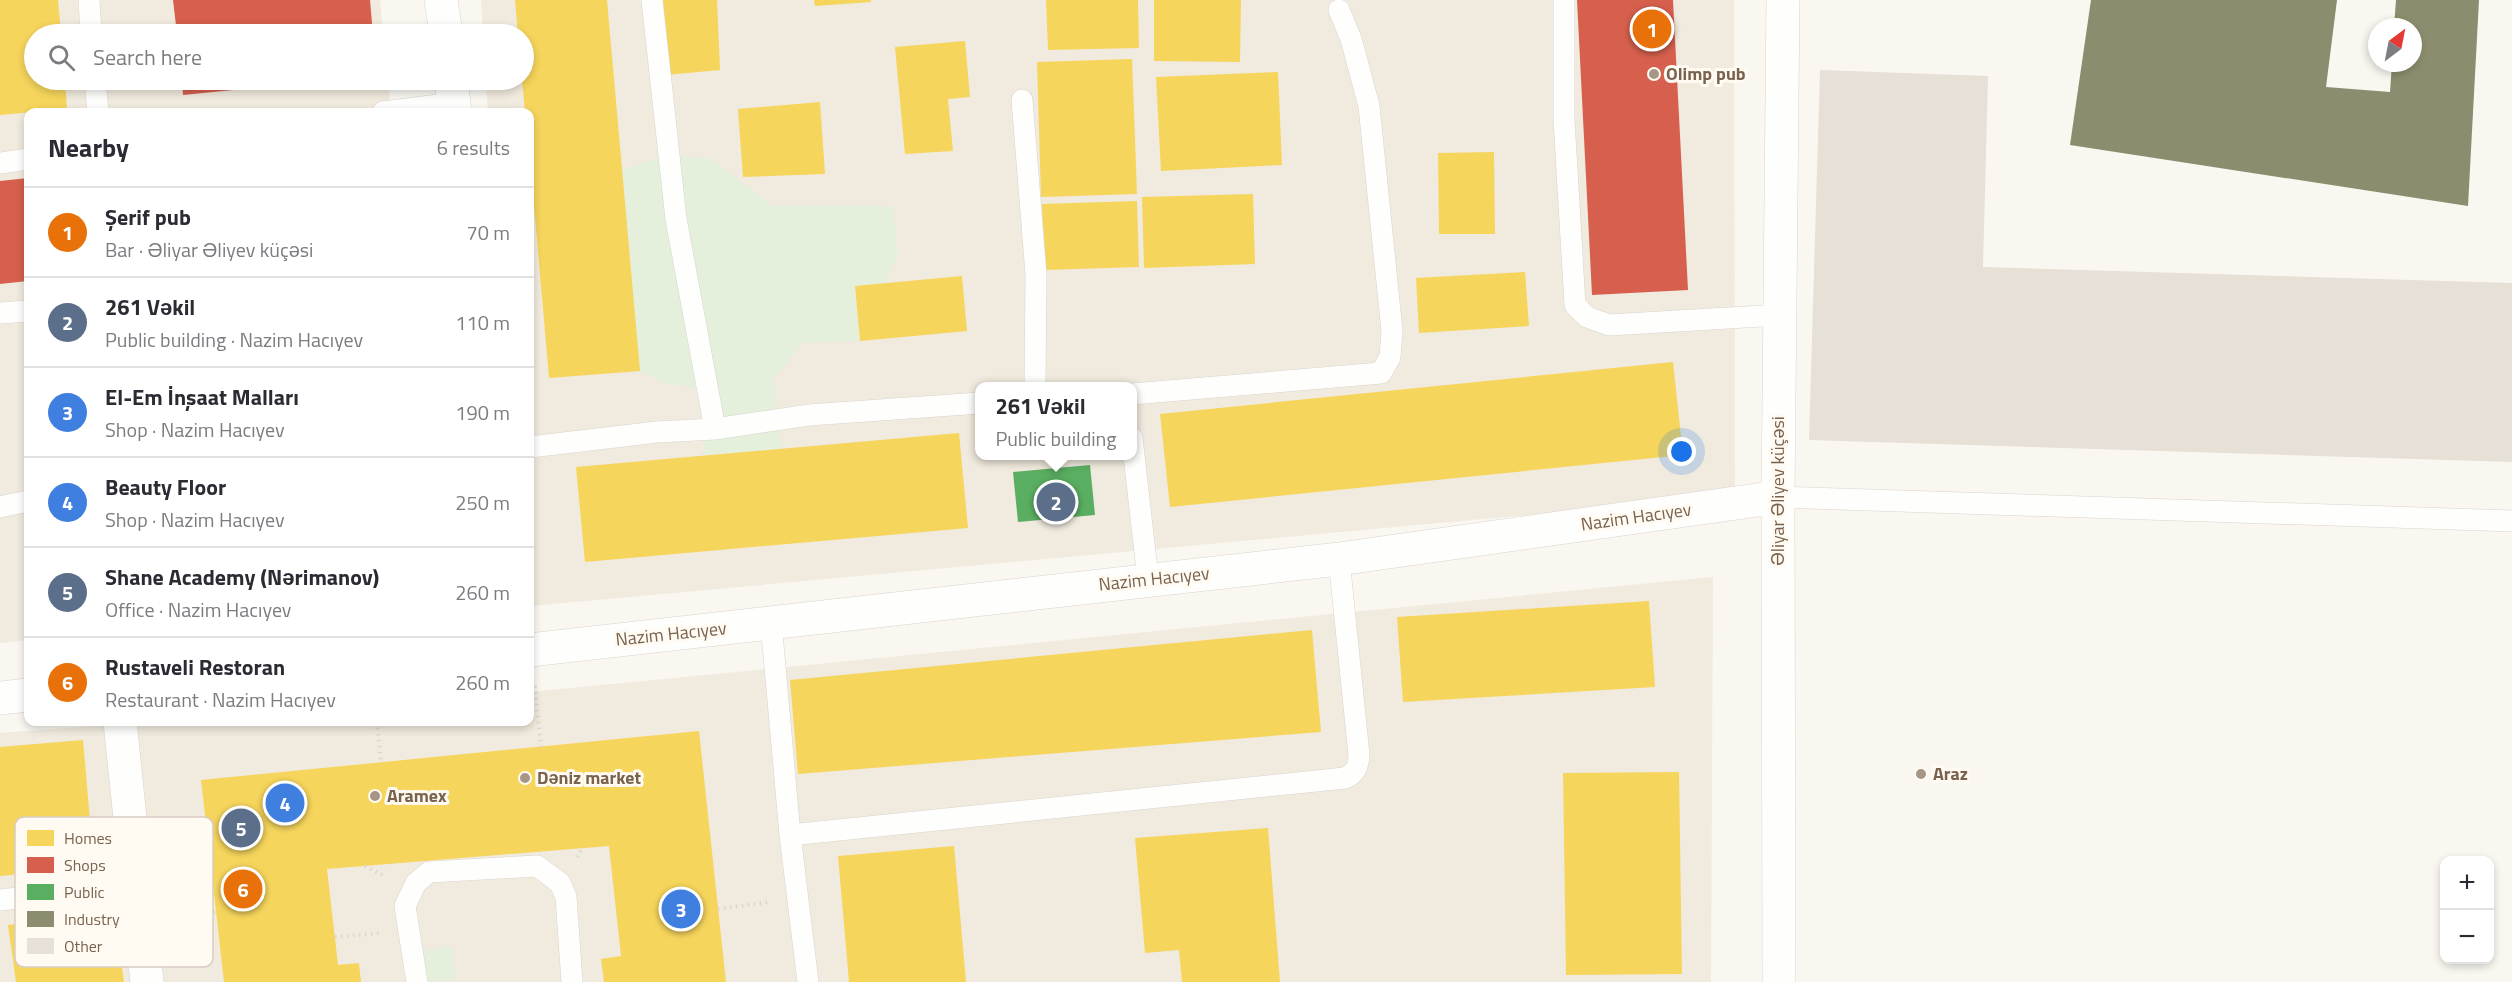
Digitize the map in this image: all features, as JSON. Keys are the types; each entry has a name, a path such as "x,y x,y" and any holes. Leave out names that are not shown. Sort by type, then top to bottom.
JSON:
{"street":[{"path":"441,0 445,24"},
{"name":"Əliyar Əliyev küçəsi","path":"1779,982 1778,497 1783,0"},
{"name":"Nazim Hacıyev","path":"534,650 1339,559 1778,497"},
{"path":"0,698 24,696"},
{"path":"120,726 130,817"},
{"path":"145,967 147,982"}],"lane":[{"path":"88,0 90,24"},
{"path":"652,0 676,219 716,429"},
{"path":"1564,0 1564,120 1575,305 1587,317 1609,325 1780,315"},
{"path":"1137,394 1381,373 1390,357 1392,331 1369,106 1351,39 1339,10"},
{"path":"96,90 98,108"},
{"path":"403,108 453,98"},
{"path":"1022,100 1036,274 1035,382"},
{"path":"0,163 24,160"},
{"path":"0,313 24,311"},
{"path":"534,447 657,432 716,429 809,415 975,403"},
{"path":"1134,460 1148,579"},
{"path":"1778,497 2512,521"},
{"path":"0,507 24,502"},
{"path":"790,835 1199,794 1345,778 1353,774 1358,766 1359,755 1339,559"},
{"path":"771,622 790,835 808,982"},
{"path":"417,982 405,906 416,883 429,872 537,866 560,883 566,897 572,982"},
{"path":"0,900 15,898"}],"path":[{"path":"534,685 541,747"},
{"path":"378,726 381,762"},
{"path":"718,909 798,898"},
{"path":"334,937 409,930"}],"shaded area":[{"path":"0,0 380,0 382,24 24,24 24,90 389,90 391,108 24,108 24,640 0,643"},
{"path":"481,0 1734,0 1735,496 534,606 534,108 488,108 487,90 534,90 534,24 482,24"},
{"path":"1713,577 1711,982 0,982 0,733 95,726 534,726 534,692"}],"green space":[{"path":"669,156 713,159 771,205 893,206 898,254 860,341 803,343 774,379 781,449 703,455 708,420 720,415 720,397 701,388 666,384 640,371 622,169"},
{"path":"453,946 456,980 424,982 420,952"}],"building: Homes":[{"path":"0,0 58,0 60,24 24,24 24,90 66,90 67,108 24,108 24,113 0,115"},
{"path":"515,0 607,0 640,371 549,378 534,205 534,108 525,108 523,90 534,90 534,24 517,24"},
{"path":"662,0 717,0 720,70 666,75"},
{"path":"814,0 871,0 871,2 815,6"},
{"path":"1046,0 1138,0 1139,48 1048,50"},
{"path":"1154,0 1241,0 1240,62 1154,61"},
{"path":"965,41 970,97 948,99 953,151 905,154 895,47"},
{"path":"1132,59 1137,194 1041,197 1037,62"},
{"path":"1278,72 1282,165 1161,171 1156,77"},
{"path":"820,102 825,174 743,177 738,109"},
{"path":"1494,152 1495,234 1439,234 1438,153"},
{"path":"1253,194 1255,264 1144,268 1142,197"},
{"path":"1137,201 1139,267 1044,270 1042,204"},
{"path":"1525,272 1529,326 1419,333 1416,278"},
{"path":"962,276 967,331 860,341 855,286"},
{"path":"1673,362 1683,455 1170,507 1160,414"},
{"path":"959,433 968,528 585,562 576,467"},
{"path":"1649,601 1655,687 1403,702 1397,617"},
{"path":"1312,630 1321,732 798,774 790,680"},
{"path":"699,731 726,982 604,982 601,959 621,956 609,846 327,869 338,965 359,963 361,982 224,982 213,885 213,817 205,817 201,780"},
{"path":"83,740 90,817 15,817 15,875 0,876 0,747"},
{"path":"1679,772 1682,974 1566,975 1563,773"},
{"path":"1268,828 1280,982 1182,982 1179,950 1145,953 1135,838"},
{"path":"954,846 966,982 849,982 838,856"},
{"path":"15,924 15,967 122,967 124,982 16,982 8,925"}],"building: Shops":[{"path":"173,0 370,0 372,24 176,24"},
{"path":"1577,0 1673,0 1688,290 1592,295"},
{"path":"183,90 233,90 183,95"},
{"path":"24,178 24,281 0,284 0,181"}],"building: Public":[{"path":"1090,465 1095,515 1018,522 1013,472"}],"building: Industry":[{"path":"2091,0 2337,0 2326,87 2390,92 2391,72 2422,72 2422,18 2395,18 2396,0 2479,0 2468,206 2070,145"}],"building: Other":[{"path":"1820,70 1988,76 1983,267 2512,283 2512,462 1809,440"}],"place":[{"name":"Şerif pub","path":"1652,29"},
{"name":"Olimp pub","path":"1654,74"},
{"name":"261 Vəkil","path":"1056,502"},
{"name":"Araz","path":"1921,774"},
{"name":"Dəniz market","path":"525,778"},
{"name":"Aramex","path":"375,796"},
{"name":"Beauty Floor","path":"285,803"},
{"name":"Shane Academy (Nərimanov)","path":"241,828"},
{"name":"Rustaveli Restoran","path":"243,889"},
{"name":"El-Em İnşaat Malları","path":"681,909"}]}
